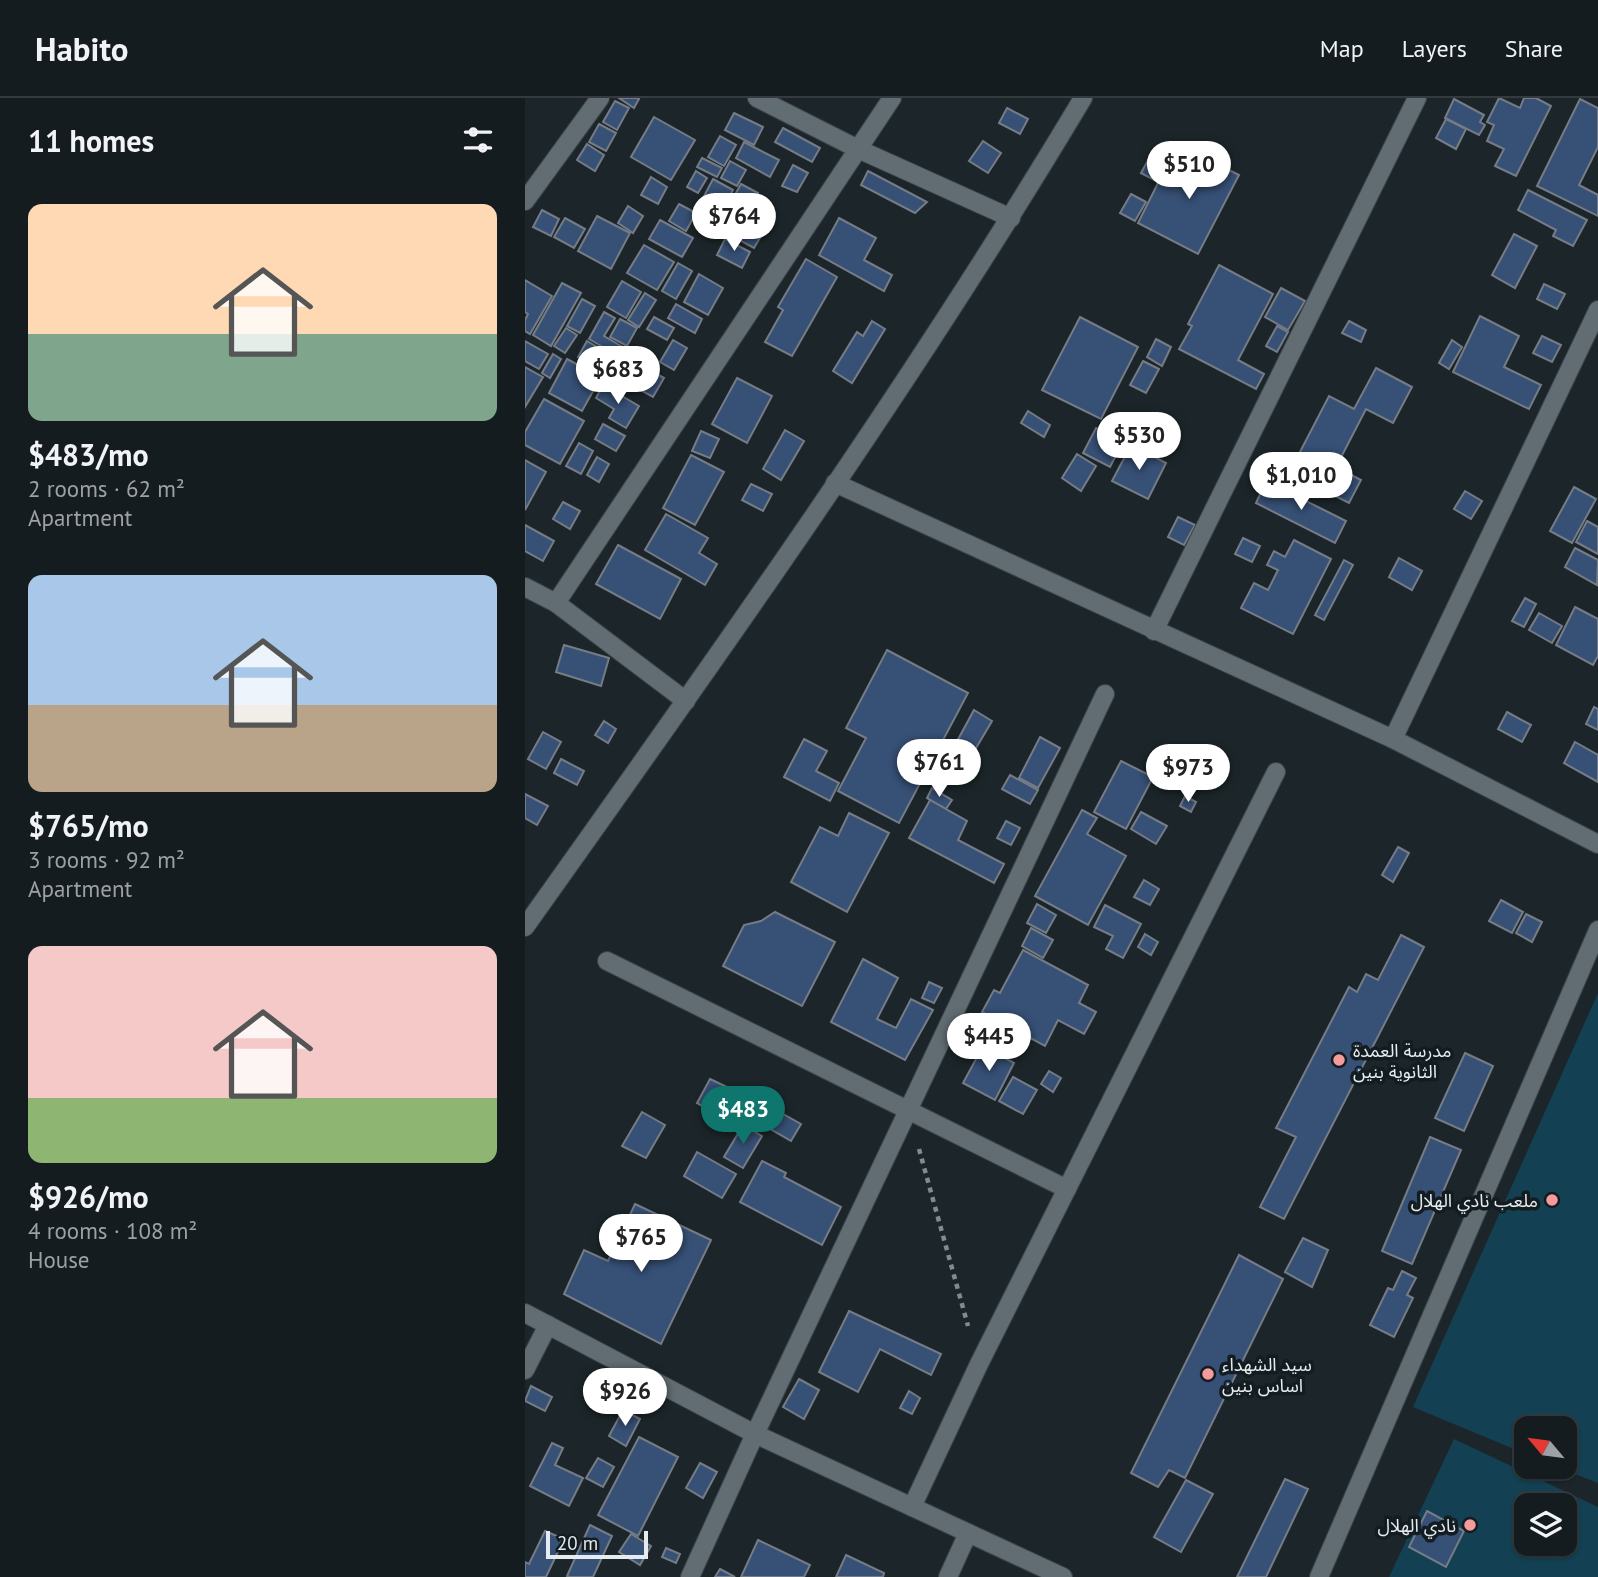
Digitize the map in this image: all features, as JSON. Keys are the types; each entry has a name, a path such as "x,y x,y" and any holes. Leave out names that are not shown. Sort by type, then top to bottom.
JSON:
{"street":[{"path":"525,201 600,98"},
{"path":"757,98 858,149 1011,218"},
{"path":"556,603 892,98"},
{"path":"525,927 687,701 835,483 1011,218 1083,98"},
{"path":"1154,631 1417,98"},
{"path":"1393,739 1598,312"},
{"path":"835,483 1393,739 1598,844"},
{"path":"525,587 556,603 687,701"},
{"path":"690,1577 1105,694"},
{"path":"912,1507 979,1364 1276,772"},
{"path":"1319,1577 1598,930"},
{"path":"607,961 1067,1189"},
{"path":"525,1313 755,1434 1063,1577"},
{"path":"525,1370 548,1325"},
{"path":"948,1577 968,1533"}],"path":[{"path":"908,1109 979,1364"}],"shaded area":[{"name":"ملعب نادي الهلال","path":"1598,993 1598,1483 1577,1475 1577,1416 1514,1416 1514,1449 1413,1407"},
{"name":"نادي الهلال","path":"1454,1439 1514,1467 1514,1479 1539,1479 1568,1493 1514,1493 1514,1556 1577,1556 1577,1497 1598,1507 1598,1577 1389,1577"}],"building":[{"path":"619,98 637,98 639,99 634,108"},
{"path":"1499,98 1520,108 1524,98 1536,98 1551,106 1516,176 1495,166 1504,149 1487,141 1494,125 1487,122"},
{"path":"1454,99 1484,115 1480,122 1485,125 1479,135 1445,118"},
{"path":"1580,99 1598,108 1598,147 1579,185 1598,195 1598,216 1537,186"},
{"path":"615,101 629,108 617,130 603,122"},
{"path":"1007,108 1028,119 1020,134 999,123"},
{"path":"734,113 763,127 754,145 725,130"},
{"path":"654,117 695,140 671,180 631,157"},
{"path":"1446,119 1466,129 1456,149 1436,138"},
{"path":"599,124 616,133 606,151 589,142"},
{"path":"783,128 820,148 812,162 775,142"},
{"path":"720,136 736,145 724,166 708,157"},
{"path":"983,141 1001,153 988,173 969,161"},
{"path":"744,142 779,160 770,177 736,158"},
{"path":"587,144 604,155 595,171 577,160"},
{"path":"1187,149 1239,175 1198,254 1138,223 1168,163 1178,168"},
{"path":"1151,155 1163,162 1154,180 1141,173"},
{"path":"702,158 722,168 717,177 697,167"},
{"path":"730,161 746,170 737,186 721,178"},
{"path":"793,165 808,173 797,192 782,186"},
{"path":"696,171 707,178 698,193 687,187"},
{"path":"868,171 927,202 915,213 861,185"},
{"path":"651,177 667,187 658,204 641,195"},
{"path":"713,179 733,190 723,209 703,198"},
{"path":"741,184 758,193 743,219 727,209"},
{"path":"1528,190 1587,220 1573,246 1553,236 1556,230 1518,210"},
{"path":"1131,194 1146,202 1135,221 1120,213"},
{"path":"679,204 696,213 686,231 669,221"},
{"path":"628,206 643,216 633,233 618,223"},
{"path":"542,210 559,219 551,236 533,227"},
{"path":"597,216 630,233 611,269 578,251"},
{"path":"565,218 585,229 574,248 554,237"},
{"path":"839,218 876,238 864,260 892,275 884,291 819,255"},
{"path":"660,220 693,238 682,257 649,239"},
{"path":"736,221 761,236 754,248 728,234"},
{"path":"1514,234 1537,246 1515,288 1492,275"},
{"path":"725,239 750,252 742,268 717,255"},
{"path":"644,245 674,262 657,290 627,273"},
{"path":"806,259 837,277 792,356 765,342 783,310 778,307"},
{"path":"678,263 692,271 676,299 662,291"},
{"path":"1219,265 1273,294 1238,360 1264,374 1256,389 1179,349 1192,326 1188,324"},
{"path":"699,274 723,288 708,315 684,302"},
{"path":"525,280 552,296 530,334 525,331 528,314 525,312"},
{"path":"622,281 641,292 626,318 607,307"},
{"path":"562,283 581,293 551,346 533,335"},
{"path":"1544,284 1565,294 1557,309 1537,299"},
{"path":"1281,288 1305,301 1288,330 1265,317"},
{"path":"645,293 656,300 639,327 628,320"},
{"path":"582,299 595,306 580,333 567,326"},
{"path":"676,304 702,319 695,333 668,318"},
{"path":"604,312 615,318 604,336 626,349 611,375 598,367 608,350 589,339"},
{"path":"1480,316 1519,336 1504,367 1541,385 1529,409 1453,372"},
{"path":"654,317 674,328 667,340 647,329"},
{"path":"1080,317 1138,347 1101,419 1042,390"},
{"path":"620,319 637,328 627,346 610,337"},
{"path":"872,321 885,329 852,383 833,371 857,332 863,336"},
{"path":"1349,321 1366,330 1361,342 1342,333"},
{"path":"1277,326 1288,332 1277,352 1266,346"},
{"path":"566,328 577,335 565,353 554,346"},
{"path":"1542,336 1561,345 1552,362 1533,353"},
{"path":"1156,339 1171,347 1162,366 1147,357"},
{"path":"673,340 687,348 674,370 660,362"},
{"path":"1452,340 1462,347 1449,369 1439,363"},
{"path":"525,341 548,354 539,369 525,361"},
{"path":"587,341 604,351 595,366 578,357"},
{"path":"553,354 561,359 550,378 542,373"},
{"path":"626,357 664,378 653,397 615,376"},
{"path":"567,359 601,377 582,411 549,393"},
{"path":"1143,361 1159,369 1146,393 1130,385"},
{"path":"525,367 543,377 525,407"},
{"path":"1376,368 1412,387 1393,423 1366,409 1336,467 1361,480 1349,503 1289,473 1329,396 1354,409"},
{"path":"737,378 772,396 747,443 712,424"},
{"path":"603,385 639,406 626,428 609,418 614,409 596,398"},
{"path":"544,399 584,421 560,464 525,445 525,432"},
{"path":"1028,411 1050,425 1044,437 1021,423"},
{"path":"1142,423 1160,433 1151,450 1132,440"},
{"path":"603,424 625,436 616,451 595,439"},
{"path":"1096,428 1123,442 1110,467 1083,453"},
{"path":"785,430 804,441 781,480 763,469"},
{"path":"701,431 719,439 710,458 692,451"},
{"path":"579,443 593,451 581,474 566,466"},
{"path":"1131,445 1166,463 1148,499 1112,481"},
{"path":"1077,454 1096,466 1081,491 1062,478"},
{"path":"691,455 724,472 695,525 663,508"},
{"path":"597,457 609,464 599,482 587,475"},
{"path":"525,460 546,472 525,510"},
{"path":"1266,481 1346,521 1335,543 1256,503"},
{"path":"751,484 772,494 763,511 742,500"},
{"path":"1574,487 1596,499 1572,543 1550,531"},
{"path":"1465,491 1482,501 1471,519 1454,509"},
{"path":"563,502 580,511 570,529 553,519"},
{"path":"666,514 708,538 699,553 717,564 705,585 645,550"},
{"path":"1178,517 1195,525 1184,545 1168,537"},
{"path":"1587,521 1598,527 1598,554 1576,542"},
{"path":"525,525 554,541 543,561 525,551"},
{"path":"1243,538 1260,546 1252,562 1235,554"},
{"path":"1294,540 1331,559 1293,634 1241,608 1254,583 1268,590 1278,570 1267,565 1274,551 1285,557"},
{"path":"618,545 681,579 660,619 596,584"},
{"path":"1575,548 1598,560 1597,585 1565,567"},
{"path":"1399,558 1422,571 1412,590 1389,577"},
{"path":"1344,560 1353,565 1324,620 1315,615"},
{"path":"1525,598 1536,604 1524,627 1512,621"},
{"path":"1575,607 1598,619 1598,656 1593,665 1556,645"},
{"path":"1539,613 1562,626 1552,643 1529,630"},
{"path":"564,645 609,658 601,686 556,672"},
{"path":"887,650 968,693 899,823 838,791 866,738 846,728"},
{"path":"1594,707 1598,709 1598,730 1586,724"},
{"path":"974,710 992,721 972,755 955,745"},
{"path":"1507,712 1531,725 1522,742 1498,729"},
{"path":"604,721 616,729 608,743 595,735"},
{"path":"543,732 561,742 546,769 528,759"},
{"path":"1040,737 1060,748 1038,788 1019,778"},
{"path":"804,739 827,751 816,771 839,783 830,801 784,777"},
{"path":"1575,742 1598,755 1598,782 1564,763"},
{"path":"1195,754 1216,764 1207,783 1185,772"},
{"path":"561,759 584,771 577,785 554,773"},
{"path":"1121,761 1153,777 1126,829 1094,812"},
{"path":"1010,775 1038,790 1030,804 1002,789"},
{"path":"932,788 952,800 946,809 927,798"},
{"path":"525,794 548,806 537,825 525,818"},
{"path":"1185,796 1196,802 1191,812 1180,806"},
{"path":"930,800 967,821 958,840 1004,864 994,883 909,838"},
{"path":"1082,810 1097,818 1087,834 1126,856 1088,925 1035,896"},
{"path":"1141,812 1167,826 1156,844 1131,829"},
{"path":"849,813 889,833 847,912 791,882 820,827 838,836"},
{"path":"1006,821 1020,828 1011,845 997,838"},
{"path":"1398,847 1409,853 1393,882 1382,875"},
{"path":"1144,880 1159,889 1150,905 1134,897"},
{"path":"1501,900 1523,912 1512,933 1489,921"},
{"path":"1037,904 1056,915 1046,933 1027,923"},
{"path":"1105,905 1141,924 1123,958 1106,949 1113,936 1094,927"},
{"path":"775,912 835,942 802,1006 723,966 744,925 761,921"},
{"path":"1526,914 1542,922 1532,942 1516,933"},
{"path":"1031,928 1053,940 1043,958 1022,946"},
{"path":"1145,934 1158,942 1151,955 1138,947"},
{"name":"مدرسة العمدة الثانوية بنين","path":"1401,935 1424,947 1284,1219 1260,1207 1296,1137 1276,1128 1349,987 1357,992 1366,974 1378,980"},
{"path":"1023,950 1088,985 1079,1003 1096,1012 1084,1034 1058,1020 1045,1046 982,1012 994,990 1000,993"},
{"path":"863,959 898,978 877,1019 896,1028 911,999 933,1010 905,1060 831,1022"},
{"path":"929,982 942,988 934,1003 922,998"},
{"path":"983,1046 1014,1063 995,1100 963,1083"},
{"name":"مدرسة العمدة الثانوية بنين","path":"1465,1053 1493,1066 1464,1131 1435,1118"},
{"path":"1049,1071 1061,1078 1053,1092 1041,1084"},
{"path":"1013,1077 1037,1090 1023,1114 999,1101"},
{"path":"710,1079 729,1088 715,1113 697,1103"},
{"path":"735,1090 752,1100 737,1125 719,1115"},
{"path":"776,1110 801,1124 791,1141 767,1127"},
{"path":"642,1112 665,1125 646,1158 622,1146"},
{"path":"743,1125 762,1136 743,1168 724,1157"},
{"path":"1430,1137 1461,1150 1412,1264 1382,1251"},
{"path":"697,1152 736,1174 722,1198 684,1176"},
{"path":"762,1161 786,1173 784,1177 841,1207 822,1245 740,1202"},
{"path":"635,1204 711,1240 661,1344 564,1294 584,1250 608,1261"},
{"path":"1303,1238 1328,1250 1312,1287 1285,1272"},
{"name":"سيد الشهداء اساس بنين","path":"1239,1255 1283,1279 1185,1478 1169,1470 1158,1487 1131,1473"},
{"path":"1402,1271 1416,1278 1407,1295 1413,1298 1394,1337 1370,1325 1388,1288 1393,1290"},
{"path":"849,1311 941,1354 931,1375 880,1349 858,1392 819,1372"},
{"path":"799,1379 819,1390 804,1419 783,1407"},
{"path":"531,1386 552,1397 545,1411 525,1401"},
{"path":"909,1391 920,1398 912,1414 900,1408"},
{"path":"623,1410 640,1419 626,1446 609,1436"},
{"path":"639,1437 678,1457 638,1536 598,1515"},
{"path":"552,1443 563,1448 555,1465 583,1478 569,1506 530,1486"},
{"path":"598,1458 614,1467 603,1487 586,1478"},
{"path":"700,1463 717,1472 703,1498 686,1488"},
{"path":"1285,1479 1308,1489 1266,1577 1237,1577"},
{"path":"1186,1480 1213,1494 1181,1552 1154,1537"},
{"path":"1427,1511 1464,1531 1446,1567 1409,1547"},
{"path":"590,1525 612,1536 593,1577 569,1577 567,1576"},
{"path":"545,1531 564,1539 546,1577 525,1577 525,1562 529,1564"},
{"path":"631,1534 651,1546 640,1565 619,1552"},
{"path":"758,1540 810,1565 804,1577 741,1577"},
{"path":"666,1548 680,1554 676,1563 662,1557"},
{"path":"846,1555 884,1573 883,1577 836,1577"},
{"path":"720,1569 735,1577 715,1577"}],"place":[{"name":"مدرسة العمدة الثانوية بنين","path":"1339,1060"},
{"name":"ملعب نادي الهلال","path":"1552,1200"},
{"name":"سيد الشهداء اساس بنين","path":"1208,1374"},
{"name":"نادي الهلال","path":"1470,1525"}]}
